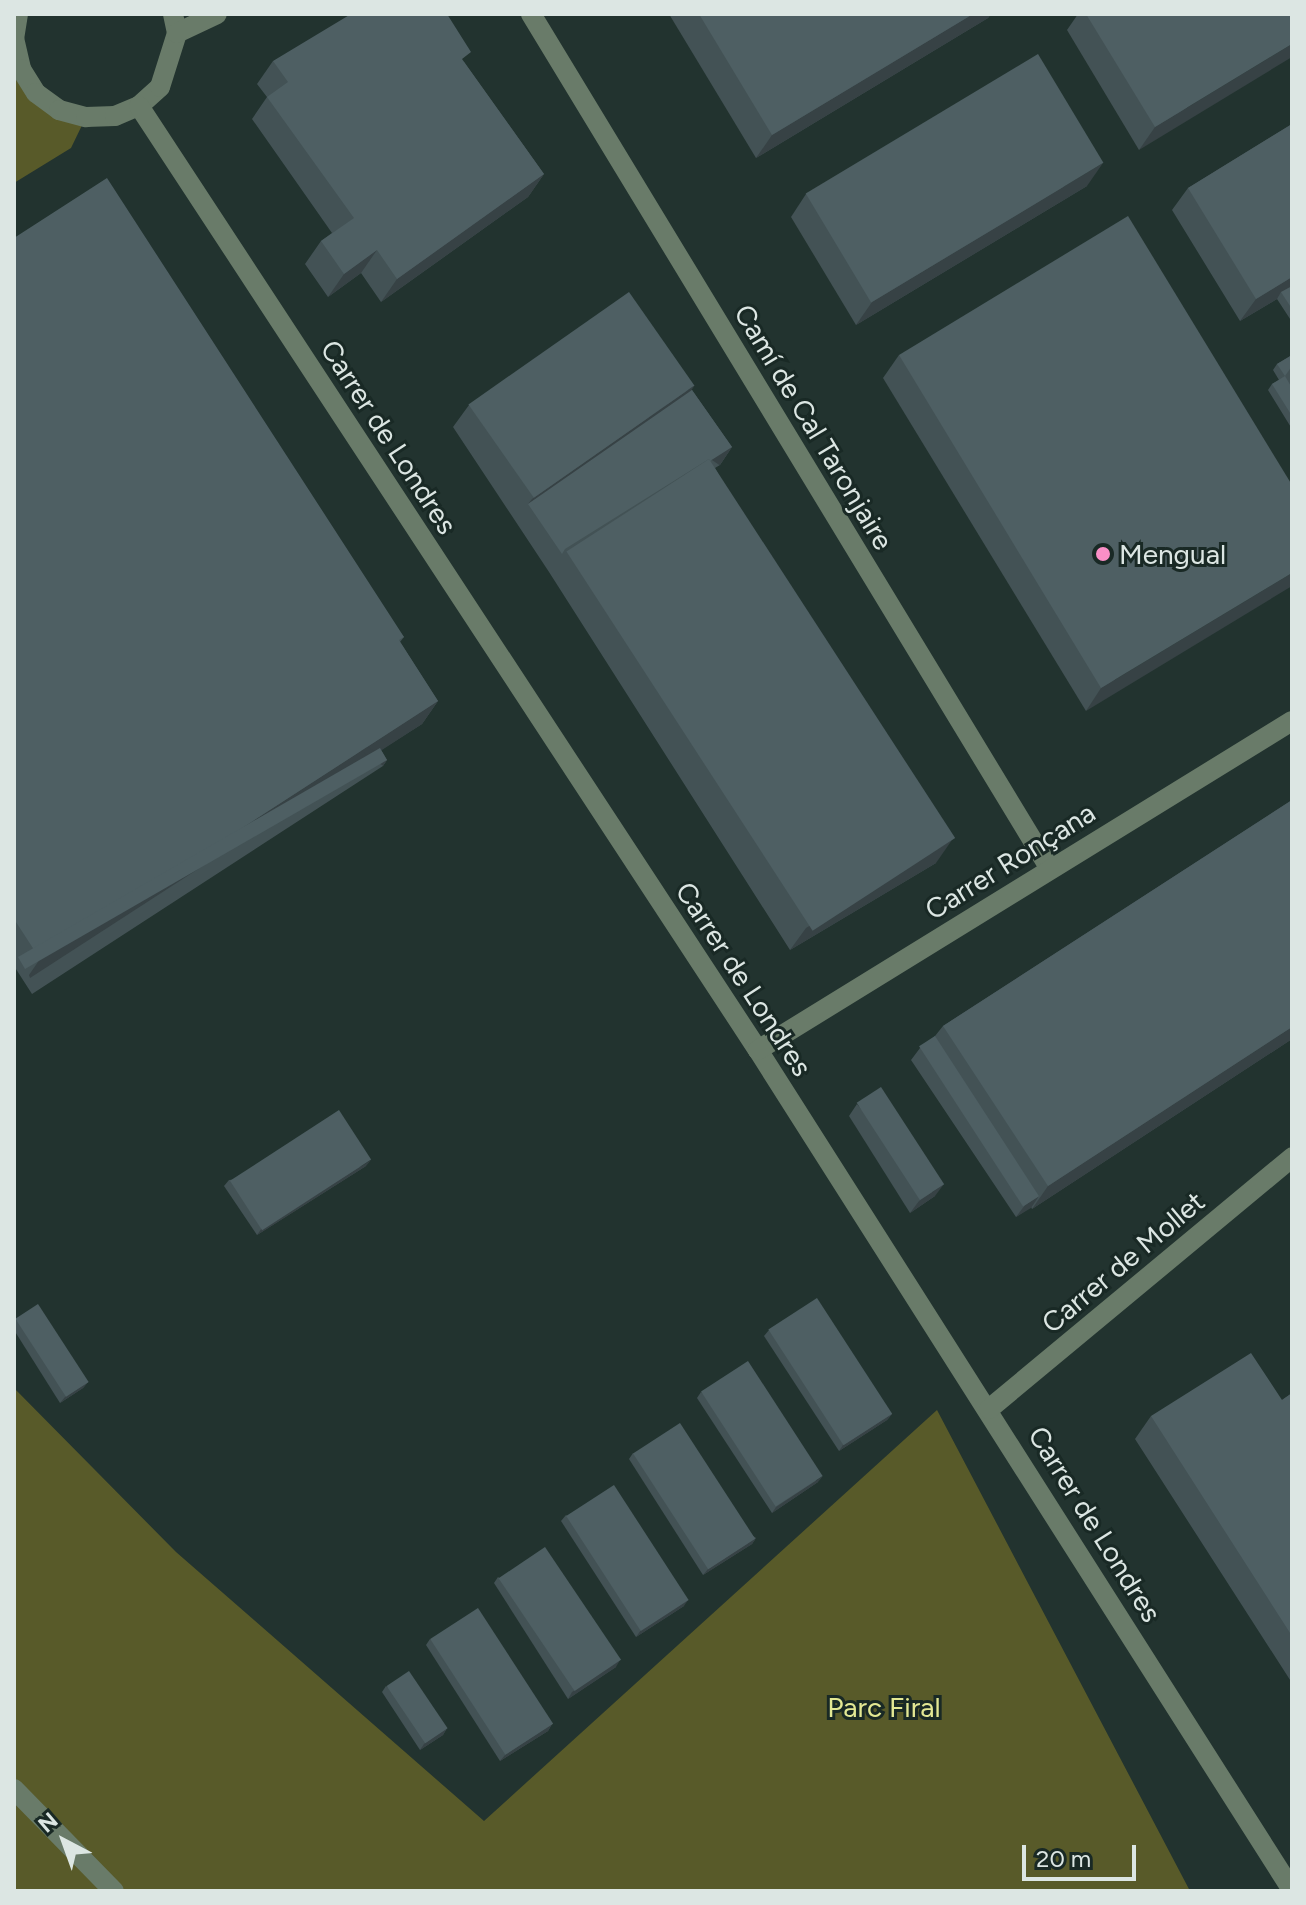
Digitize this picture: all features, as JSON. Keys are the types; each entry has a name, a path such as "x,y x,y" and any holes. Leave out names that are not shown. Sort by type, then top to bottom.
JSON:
{"street":[{"path":"18,14 14,38 21,69 36,93 59,110 86,117 115,116 139,106 160,87 175,24 217,14"},
{"name":"Camí de Cal Taronjaire","path":"531,14 1050,869"},
{"name":"Carrer de Londres","path":"139,106 758,1050 1292,1890"},
{"name":"Carrer Ronçana","path":"758,1050 1292,721"},
{"name":"Carrer de Mollet","path":"989,1409 1292,1157"},
{"path":"14,1789 114,1891"}],"green space":[{"path":"14,14 36,93 86,117 71,148 14,183"},
{"name":"Parc Firal","path":"14,1388 176,1552 484,1821 937,1410 1190,1891 14,1891"}],"building":[{"path":"351,14 447,14 471,52 462,59 544,174 397,279 377,250 344,274 321,241 354,218 267,97 288,82 273,61"},
{"path":"699,14 973,14 772,135"},
{"path":"1086,14 1292,14 1292,44 1155,127"},
{"path":"1038,54 1103,163 871,302 806,194"},
{"path":"1292,124 1292,277 1256,299 1188,188"},
{"path":"107,178 404,637 399,640 438,701 40,959 14,919 14,238"},
{"path":"1128,216 1292,485 1292,573 1101,688 899,355"},
{"path":"1292,286 1292,309 1281,292"},
{"path":"629,292 694,385 534,498 468,404"},
{"path":"1292,355 1292,366 1285,376 1277,364"},
{"path":"1285,376 1292,388 1292,416 1272,384"},
{"path":"692,390 732,447 565,549 562,554 528,504"},
{"path":"709,459 955,838 813,931 566,552"},
{"path":"380,748 387,760 25,969 18,957"},
{"path":"1292,800 1292,1027 1048,1186 943,1026"},
{"path":"935,1036 1039,1196 1023,1207 919,1046"},
{"path":"881,1087 944,1184 920,1200 857,1103"},
{"path":"339,1110 371,1159 262,1230 230,1181"},
{"path":"817,1298 892,1414 844,1445 768,1330"},
{"path":"38,1304 89,1382 66,1397 15,1319"},
{"path":"1251,1353 1282,1400 1292,1393 1292,1636 1151,1416"},
{"path":"748,1361 823,1476 776,1506 701,1391"},
{"path":"680,1423 755,1539 708,1569 633,1453"},
{"path":"614,1485 689,1600 641,1631 566,1516"},
{"path":"545,1547 621,1660 575,1691 499,1578"},
{"path":"478,1608 553,1724 505,1755 430,1639"},
{"path":"409,1671 448,1728 425,1743 387,1686"}],"place":[{"name":"Mengual","path":"1103,554"}]}
